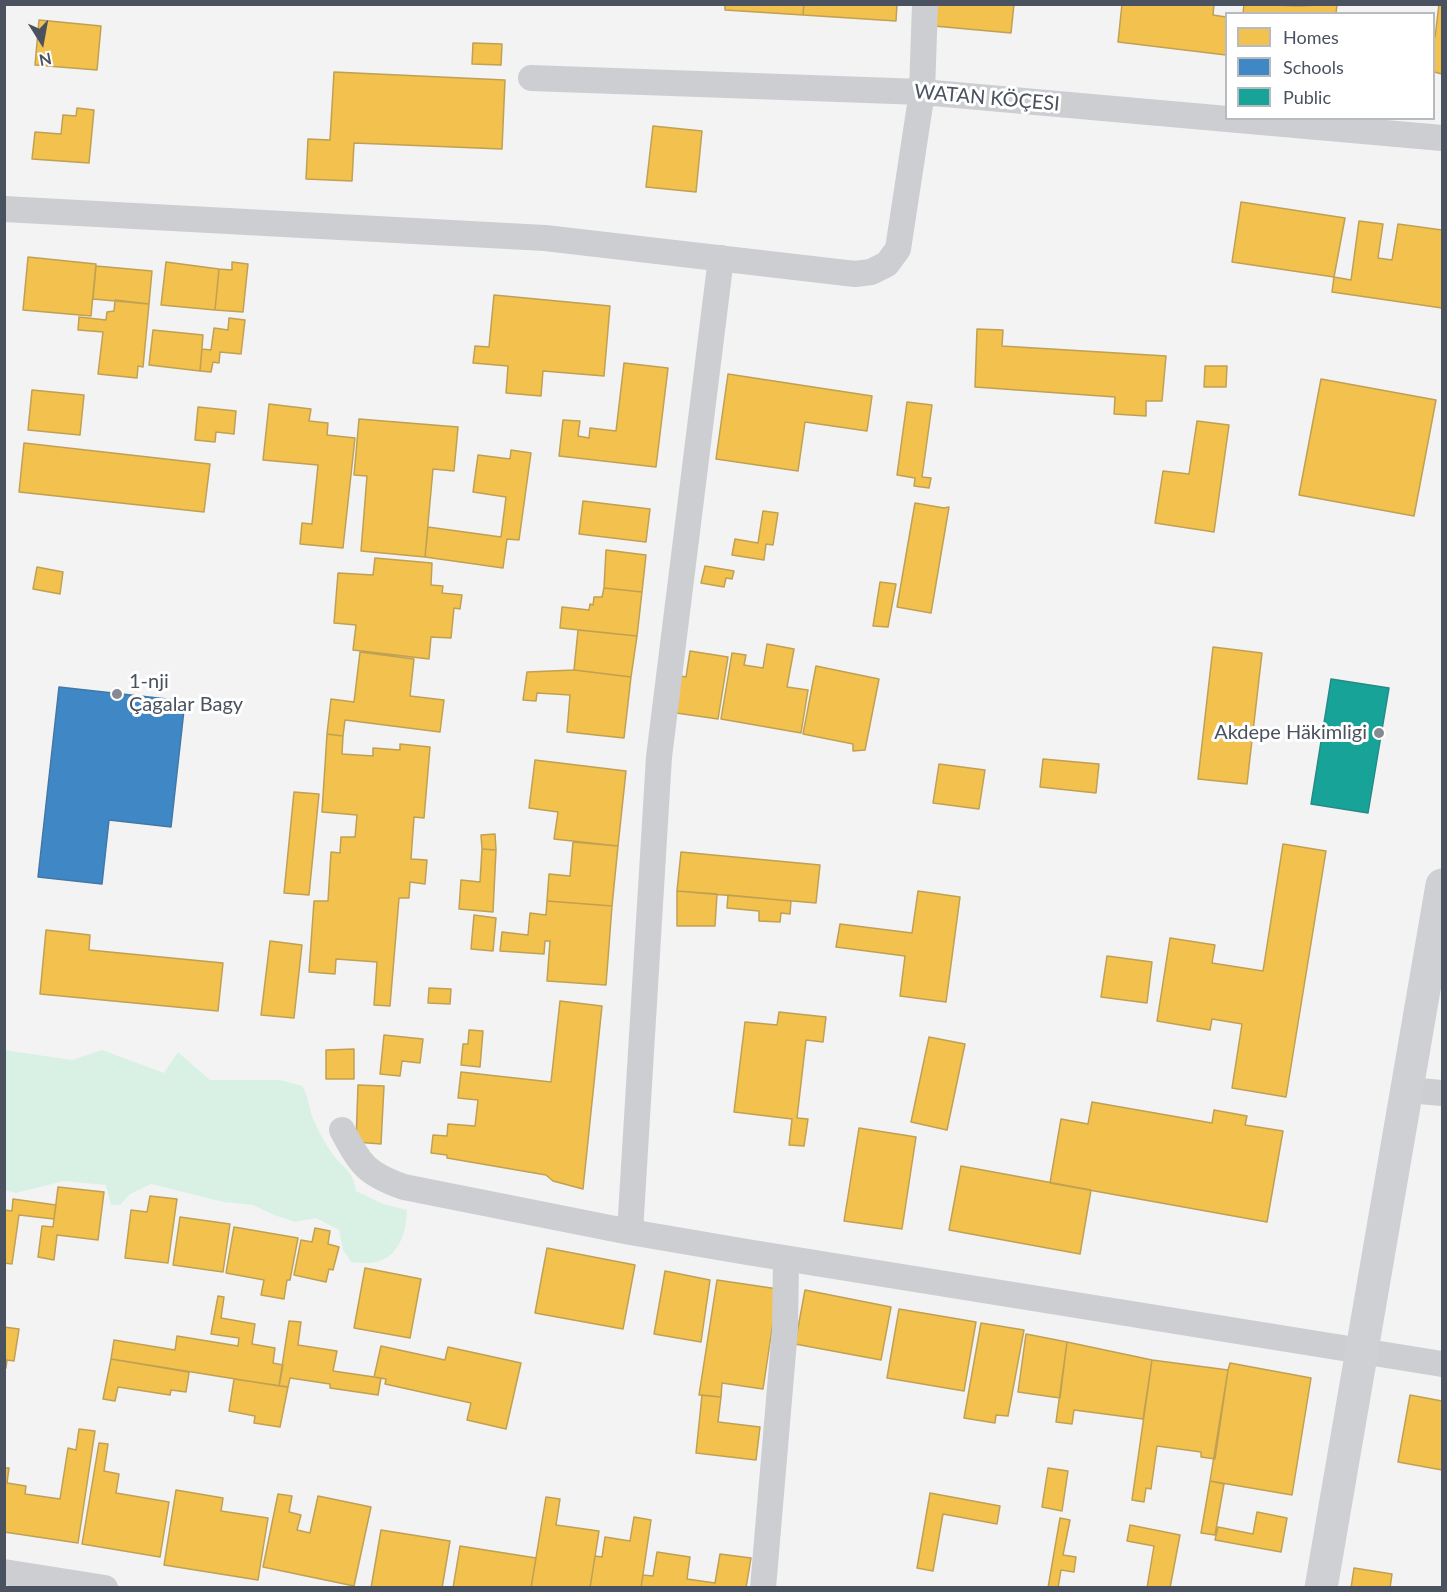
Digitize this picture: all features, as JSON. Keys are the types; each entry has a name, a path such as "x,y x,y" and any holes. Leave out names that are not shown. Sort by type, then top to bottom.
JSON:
{"main road":[{"path":"1321,1587 1443,885"}],"street":[{"path":"4,209 545,238 855,274 871,272 887,264 898,249 922,92 925,4"},
{"name":"WATAN KÖÇESI","path":"531,78 922,92 1225,119"},
{"name":"WATAN KÖÇESI","path":"1239,120 1443,138"},
{"path":"630,1232 659,757 721,258"},
{"path":"1407,1090 1443,1093"},
{"path":"342,1130 358,1159 380,1178 404,1187 630,1232 786,1259 1443,1364"},
{"path":"763,1587 785,1329 786,1259"},
{"path":"4,1572 105,1587"}],"green space":[{"path":"4,1050 72,1060 102,1050 164,1073 178,1052 210,1080 280,1080 302,1086 320,1133 331,1152 350,1173 356,1191 383,1204 407,1210 400,1242 391,1255 384,1259 373,1263 352,1263 343,1250 339,1230 316,1218 295,1222 253,1205 223,1202 151,1184 130,1194 120,1205 111,1205 106,1185 64,1181 16,1193 5,1190"}],"building: Homes":[{"path":"725,4 804,4 803,15 725,10"},
{"path":"804,4 897,4 896,21 803,15"},
{"path":"936,4 1014,4 1011,33 934,26"},
{"path":"1122,4 1214,4 1213,15 1225,17 1225,55 1118,42"},
{"path":"1244,4 1299,6 1337,4 1336,12 1243,12"},
{"path":"1439,4 1442,4 1442,74 1435,72 1435,37"},
{"path":"39,20 101,26 97,70 35,65"},
{"path":"473,43 502,44 501,65 472,64"},
{"path":"334,72 505,80 502,149 354,143 352,181 306,179 308,139 330,140"},
{"path":"77,108 94,110 89,163 32,159 35,132 61,134 63,115 76,116"},
{"path":"653,126 702,131 696,192 646,187"},
{"path":"1241,202 1345,218 1334,277 1232,262"},
{"path":"1359,221 1383,224 1378,258 1392,260 1398,224 1442,230 1442,308 1332,292 1334,277 1351,280"},
{"path":"28,257 96,264 91,316 23,310"},
{"path":"166,262 219,269 215,310 161,305"},
{"path":"232,262 248,264 243,312 215,310 219,269 232,270"},
{"path":"96,266 152,271 149,304 93,299"},
{"path":"494,295 610,306 604,376 543,371 541,396 506,393 508,366 473,363 475,346 489,347"},
{"path":"115,300 149,304 143,367 138,366 137,378 98,374 103,332 78,330 79,317 106,320 107,312 114,311"},
{"path":"229,318 245,320 241,354 220,352 219,363 213,362 211,372 200,371 202,349 211,350 214,328 228,330"},
{"path":"977,329 1003,330 1002,346 1166,356 1162,401 1146,401 1146,416 1114,414 1115,397 975,387"},
{"path":"153,330 203,335 200,371 149,365"},
{"path":"624,363 668,368 656,467 559,456 563,420 580,421 578,436 589,438 590,428 616,431"},
{"path":"1205,366 1227,366 1226,387 1204,387"},
{"path":"728,374 872,396 867,431 805,422 798,471 716,459"},
{"path":"1321,379 1436,400 1414,516 1299,495"},
{"path":"32,390 84,395 80,435 28,430"},
{"path":"907,402 932,405 922,477 931,478 929,488 914,486 915,478 897,475"},
{"path":"269,404 311,409 309,421 328,423 327,435 355,438 343,548 300,544 302,523 312,524 318,465 263,460"},
{"path":"198,407 236,411 234,434 216,432 215,442 195,440"},
{"path":"359,419 458,427 454,471 433,469 425,557 361,551 367,476 354,475"},
{"path":"1197,421 1229,425 1214,532 1155,523 1163,471 1189,474"},
{"path":"24,443 210,464 204,512 19,492"},
{"path":"511,450 531,453 519,540 507,539 503,568 425,557 428,527 501,537 506,497 473,492 478,455 510,459"},
{"path":"583,501 650,509 646,542 579,534"},
{"path":"915,503 949,507 931,613 897,607"},
{"path":"763,511 778,513 773,545 766,544 764,560 732,555 735,539 758,543"},
{"path":"606,550 646,555 642,592 604,588"},
{"path":"375,558 432,563 431,585 443,586 442,593 462,595 460,609 454,608 451,638 431,637 429,659 353,650 356,625 334,623 338,573 373,575"},
{"path":"705,566 734,571 732,579 726,578 724,587 701,583"},
{"path":"37,567 63,572 60,594 33,589"},
{"path":"880,582 896,584 888,627 873,626"},
{"path":"604,588 642,592 637,636 560,628 562,607 589,610 590,604 593,605 594,597 602,597"},
{"path":"578,630 637,636 631,677 574,670"},
{"path":"767,644 794,649 787,687 808,690 801,733 721,719 732,653 746,655 744,665 763,668"},
{"path":"1213,647 1262,653 1247,784 1198,779"},
{"path":"690,651 728,657 718,719 676,713 681,676 686,677"},
{"path":"360,652 414,659 410,696 444,700 440,732 345,720 343,736 327,734 331,699 354,702"},
{"path":"816,666 879,679 865,750 853,751 853,744 803,734"},
{"path":"574,670 631,677 624,738 567,732 570,695 537,693 536,701 523,700 527,672"},
{"path":"327,734 343,736 342,754 373,756 373,748 400,750 400,744 430,747 424,818 414,817 411,859 427,860 425,884 410,882 409,898 399,898 390,1006 374,1005 377,962 336,959 335,974 309,972 314,901 328,901 331,852 340,853 341,837 355,837 357,815 322,812"},
{"path":"1043,759 1099,764 1096,793 1040,787"},
{"path":"535,760 626,771 618,846 554,839 558,812 529,808"},
{"path":"939,764 985,770 979,809 933,803"},
{"path":"294,792 319,794 309,895 284,893"},
{"path":"495,834 496,850 482,849 481,835"},
{"path":"573,842 618,846 612,906 547,901 549,874 570,876"},
{"path":"1283,844 1326,851 1286,1097 1232,1088 1242,1024 1212,1019 1210,1030 1157,1021 1170,938 1215,945 1212,963 1263,971"},
{"path":"482,849 496,850 493,912 459,909 461,880 480,882"},
{"path":"681,852 820,865 816,903 677,891"},
{"path":"677,891 717,894 715,926 677,926"},
{"path":"918,891 960,897 946,1002 900,996 905,956 836,947 840,924 912,933"},
{"path":"728,895 791,901 790,914 781,913 780,922 759,921 759,911 727,908"},
{"path":"547,901 612,906 606,985 547,981 550,941 545,941 544,954 500,951 502,932 528,935 530,913 546,915"},
{"path":"474,915 496,918 493,951 471,949"},
{"path":"46,930 90,935 89,950 223,963 218,1011 40,994"},
{"path":"270,941 302,945 294,1018 261,1015"},
{"path":"1107,956 1152,962 1147,1003 1101,997"},
{"path":"429,988 451,989 450,1004 428,1003"},
{"path":"560,1001 602,1006 583,1189 553,1181 546,1175 447,1158 447,1155 431,1153 433,1135 447,1136 448,1124 475,1126 478,1100 458,1098 461,1072 551,1082"},
{"path":"779,1012 826,1017 823,1042 806,1040 797,1118 808,1119 804,1146 789,1145 792,1119 734,1112 745,1022 777,1025"},
{"path":"469,1030 483,1031 480,1067 461,1065 463,1044 468,1044"},
{"path":"384,1035 423,1039 420,1063 402,1061 400,1076 380,1074"},
{"path":"929,1037 965,1044 947,1130 911,1122"},
{"path":"354,1049 354,1079 326,1079 326,1050"},
{"path":"358,1085 384,1086 381,1144 356,1142"},
{"path":"1092,1102 1212,1123 1214,1110 1247,1116 1245,1125 1283,1131 1267,1222 1050,1183 1061,1119 1088,1124"},
{"path":"859,1128 916,1137 902,1229 844,1221"},
{"path":"961,1166 1091,1190 1080,1254 949,1230"},
{"path":"58,1187 104,1192 98,1240 57,1235 54,1260 38,1257 42,1226 53,1227"},
{"path":"150,1196 177,1199 168,1263 125,1258 131,1210 147,1212"},
{"path":"13,1199 56,1205 54,1219 19,1215 12,1264 4,1263 4,1210 12,1211"},
{"path":"180,1217 230,1224 223,1272 173,1265"},
{"path":"234,1227 298,1238 284,1299 261,1295 264,1280 226,1273"},
{"path":"315,1228 330,1231 328,1244 339,1247 333,1270 329,1269 326,1282 294,1275 301,1240 312,1242"},
{"path":"547,1248 635,1265 623,1329 535,1313"},
{"path":"365,1268 421,1279 410,1338 354,1328"},
{"path":"665,1271 710,1280 701,1342 654,1334"},
{"path":"717,1280 778,1289 763,1389 722,1383 721,1397 699,1395"},
{"path":"805,1290 891,1307 881,1360 795,1344"},
{"path":"218,1296 224,1297 221,1318 255,1324 252,1344 275,1348 273,1363 283,1365 279,1386 111,1359 114,1340 175,1350 177,1336 238,1346 239,1338 211,1334"},
{"path":"899,1309 976,1322 964,1391 887,1378"},
{"path":"289,1321 301,1322 298,1345 337,1351 333,1371 381,1378 378,1395 330,1388 330,1384 290,1378 288,1387 279,1386"},
{"path":"981,1323 1024,1330 1008,1416 996,1415 995,1423 964,1418"},
{"path":"4,1327 19,1329 14,1361 7,1360 6,1368"},
{"path":"1026,1334 1067,1342 1060,1398 1018,1392"},
{"path":"1067,1342 1152,1360 1143,1419 1074,1410 1072,1424 1056,1422"},
{"path":"381,1346 445,1360 448,1347 521,1363 506,1429 467,1420 471,1403 385,1384 386,1379 374,1377"},
{"path":"111,1359 188,1372 186,1392 171,1390 170,1395 118,1387 115,1401 103,1399"},
{"path":"1152,1360 1228,1370 1215,1459 1201,1457 1201,1452 1157,1446 1151,1489 1146,1488 1144,1502 1132,1500"},
{"path":"1230,1363 1311,1378 1292,1495 1210,1481"},
{"path":"234,1379 288,1387 280,1427 254,1423 255,1416 229,1411"},
{"path":"702,1395 721,1397 718,1422 760,1427 756,1460 696,1453"},
{"path":"1410,1395 1442,1401 1442,1470 1398,1462"},
{"path":"79,1429 95,1431 78,1543 4,1532 4,1468 9,1468 7,1483 26,1486 25,1494 60,1499 68,1448 76,1450"},
{"path":"99,1443 108,1444 104,1471 119,1474 116,1493 169,1502 160,1557 82,1544"},
{"path":"1048,1468 1068,1471 1062,1511 1042,1507"},
{"path":"1210,1481 1224,1484 1215,1535 1201,1533"},
{"path":"176,1490 223,1498 221,1511 268,1518 258,1580 164,1565"},
{"path":"930,1493 1000,1506 997,1524 943,1514 933,1571 917,1568"},
{"path":"278,1494 292,1496 289,1512 301,1515 297,1530 310,1533 318,1496 371,1507 354,1586 263,1567"},
{"path":"546,1497 560,1499 556,1525 599,1531 590,1588 531,1588"},
{"path":"1257,1512 1287,1518 1281,1552 1215,1540 1218,1527 1253,1534"},
{"path":"634,1517 651,1520 641,1588 590,1588 595,1556 602,1557 605,1537 630,1541"},
{"path":"1060,1518 1070,1520 1063,1555 1076,1557 1074,1572 1061,1570 1058,1588 1048,1588"},
{"path":"1130,1525 1180,1535 1170,1588 1147,1588 1154,1546 1127,1541"},
{"path":"381,1530 450,1541 442,1588 371,1588"},
{"path":"460,1546 536,1558 531,1588 453,1588"},
{"path":"657,1552 690,1557 687,1579 715,1583 720,1554 751,1558 746,1588 641,1588 643,1575 653,1576"},
{"path":"1354,1568 1392,1574 1390,1588 1351,1588"}],"building: Schools":[{"path":"59,687 185,701 171,827 109,820 102,884 38,877"}],"building: Public":[{"path":"1331,679 1389,688 1368,813 1311,804"}],"place":[{"name":"1-nji Çagalar Bagy","path":"117,694"},
{"name":"Akdepe Häkimligi","path":"1379,733"}]}
